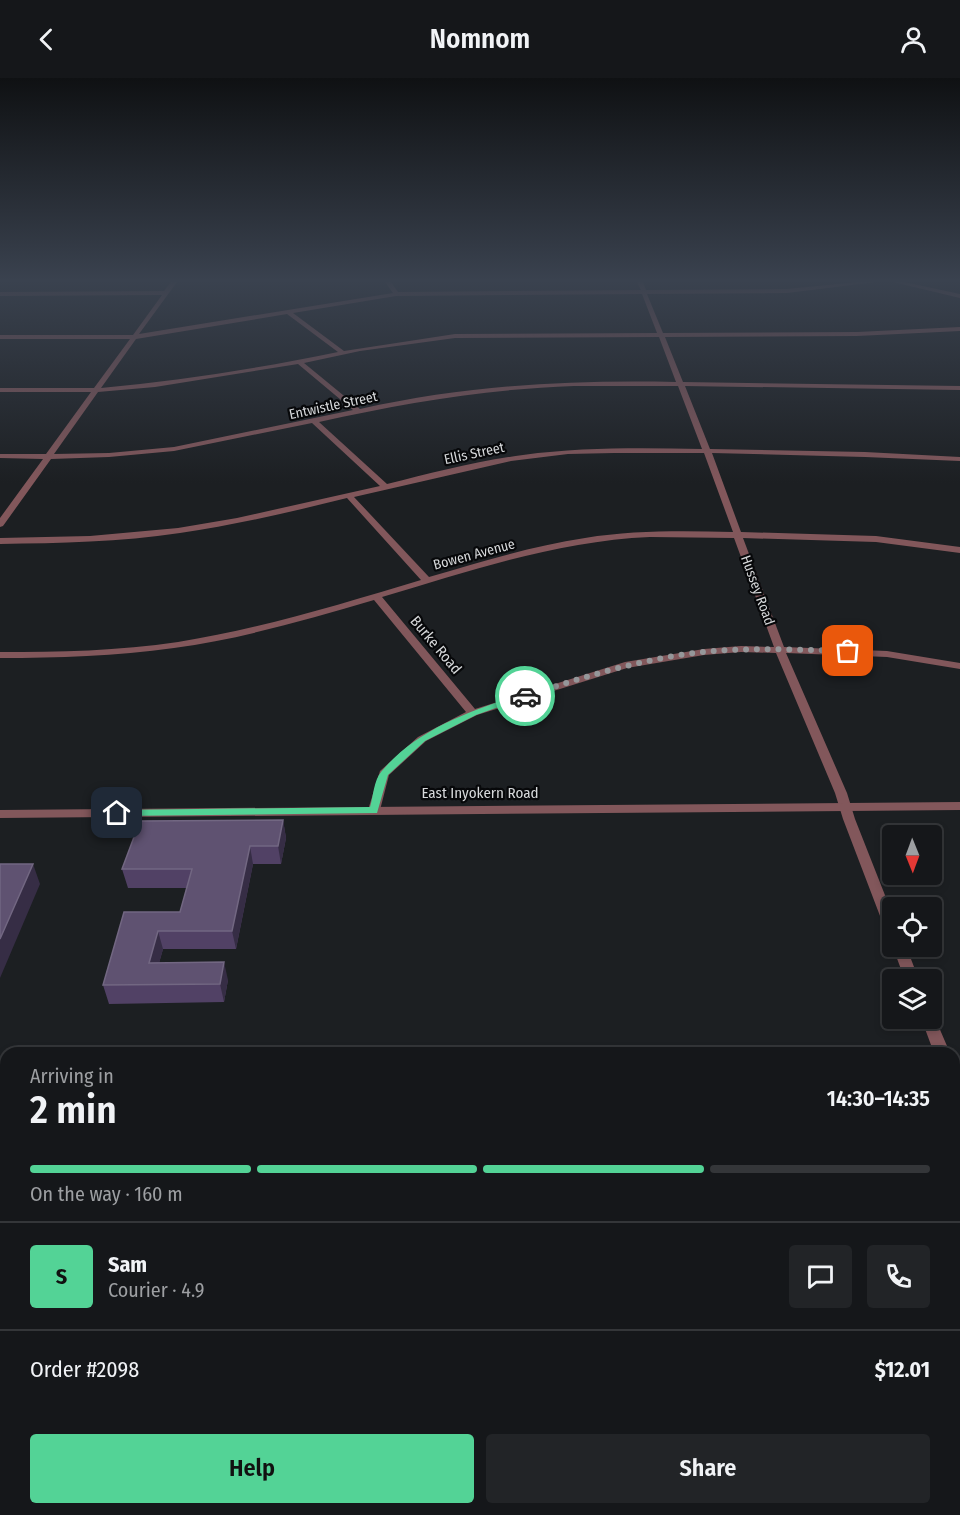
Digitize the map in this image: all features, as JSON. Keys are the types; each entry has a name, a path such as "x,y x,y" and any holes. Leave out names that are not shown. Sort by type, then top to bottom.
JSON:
{"street":[{"path":"0,524 126,349"},
{"path":"338,349 343,353"},
{"path":"0,390 97,390 179,382 369,349"},
{"name":"Hussey Road","path":"666,349 707,451 780,650 845,806 882,903"},
{"path":"298,362 357,410"},
{"name":"Entwistle Street","path":"0,456 155,451 315,422 357,410 448,394 520,386 681,384 960,388"},
{"path":"315,422 385,486"},
{"name":"Ellis Street","path":"0,541 138,537 236,521 525,456 623,450 884,453 960,459"},
{"path":"348,496 426,580"},
{"name":"Bowen Avenue","path":"0,655 83,654 201,641 264,627 426,580 566,544 638,536 860,537 898,540 960,550"},
{"name":"Burke Road","path":"376,596 473,713"},
{"path":"374,810 384,774 422,739 473,713 625,665 704,652 780,650 887,654 960,666"},
{"name":"East Inyokern Road","path":"0,814 960,806"},
{"path":"932,1029 940,1047"}],"building":[{"path":"283,820 278,846 250,846 232,931 158,931 149,963 224,962 220,984 103,985 124,912 180,912 192,869 122,869 140,821"},
{"path":"0,864 33,864 0,939"}],"way so far":[{"path":"525,696 625,665 668,657 741,649 848,651"}],"route":[{"path":"117,813 374,810 384,774 422,739 473,713 525,696"}]}
